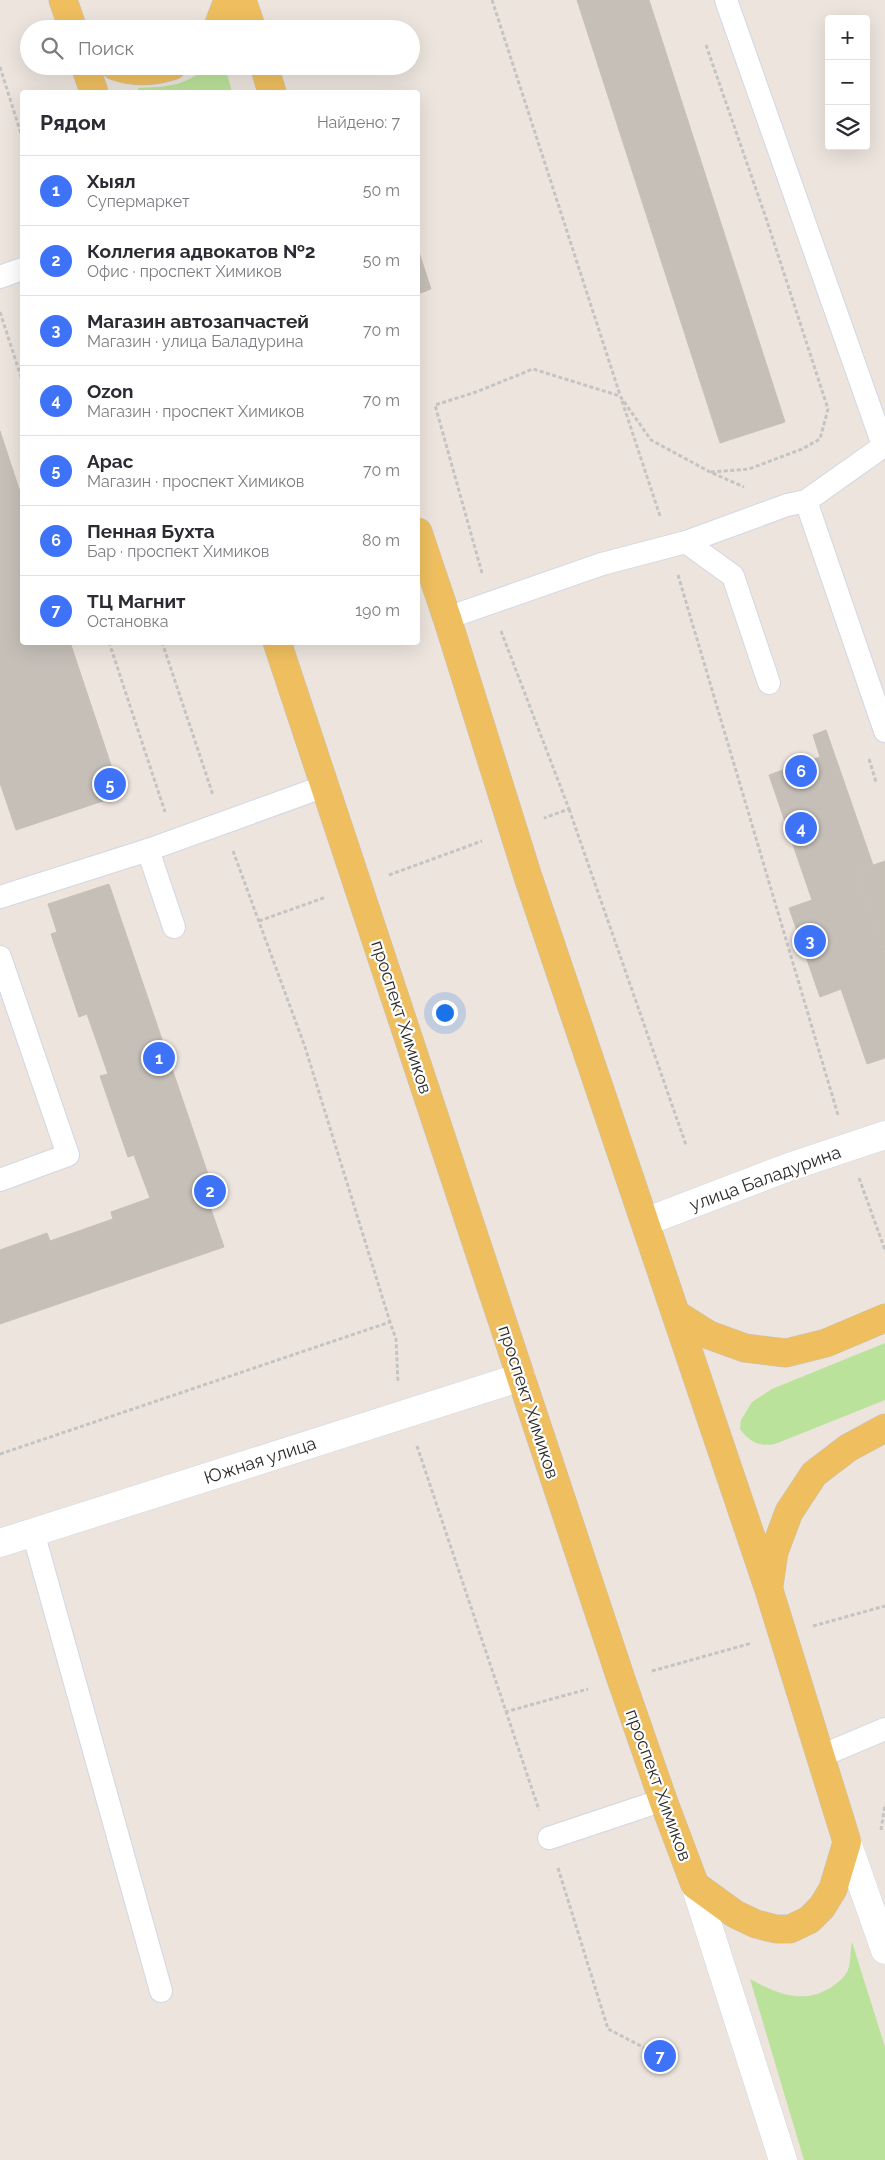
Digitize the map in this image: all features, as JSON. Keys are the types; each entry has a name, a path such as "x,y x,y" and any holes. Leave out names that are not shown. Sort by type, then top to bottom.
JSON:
{"main road":[{"path":"220,20 228,0"},
{"path":"242,0 249,20"},
{"path":"88,75 93,90"},
{"path":"267,75 271,90"},
{"path":"420,538 528,877 769,1590 781,1634 847,1842 833,1889 822,1907 809,1920 790,1929 776,1929 756,1924 736,1914 695,1885"},
{"name":"проспект Химиков","path":"278,645 621,1679 695,1885"},
{"path":"676,1314 709,1335 745,1348 786,1353 826,1343 885,1318"},
{"path":"769,1590 774,1552 789,1512 814,1474 848,1448 885,1428"}],"street":[{"name":"улица Баладурина","path":"645,1222 789,1167 885,1135"},
{"name":"Южная улица","path":"0,1543 521,1378"},
{"path":"847,1842 885,1950"},
{"name":"проспект Химиков","path":"695,1885 783,2160"}],"lane":[{"path":"447,618 602,564 677,544 796,503 884,445 726,0"},
{"path":"0,277 20,270"},
{"path":"796,503 885,732"},
{"path":"677,544 733,576 769,684"},
{"path":"0,897 148,850 324,786"},
{"path":"148,850 174,927"},
{"path":"0,957 68,1155 0,1180"},
{"path":"39,1530 168,1989"},
{"path":"821,1756 885,1729"},
{"path":"549,1838 663,1800"}],"path":[{"path":"492,0 620,396 654,494 677,544 848,1147 885,1250"},
{"path":"706,44 770,230 828,409 820,440 802,449 749,469 710,472"},
{"path":"0,67 20,131"},
{"path":"0,312 20,374"},
{"path":"620,396 651,440 710,472 796,503"},
{"path":"110,645 174,841"},
{"path":"163,645 223,823 305,1046 396,1339 398,1387 505,1712 549,1838 608,2029 660,2056"},
{"path":"868,753 876,782"},
{"path":"569,809 686,1145"},
{"path":"0,1454 390,1322"},
{"path":"505,1712 885,1606"},
{"path":"882,1835 880,1827 885,1805"}],"green space":[{"path":"197,75 227,75 231,90 138,90 138,88 168,86"},
{"path":"885,1343 885,1400 775,1444 764,1445 755,1442 740,1429 741,1420 752,1402 772,1389"},
{"path":"852,1942 885,2047 885,2160 804,2160 750,1979 770,1989 789,1995 809,1996 820,1993 830,1988 846,1974"}],"building":[{"path":"577,0 649,0 785,422 720,443"},
{"path":"420,255 431,289 420,293"},
{"path":"0,431 20,492 20,645 71,645 121,795 16,830 0,783"},
{"path":"826,730 873,865 856,871 885,954 885,1058 867,1064 841,989 820,997 789,908 812,900 769,775 820,757 813,735"},
{"path":"885,861 885,951 884,951 856,871"},
{"path":"109,884 211,1183 203,1186 224,1247 0,1324 0,1250 47,1233 50,1241 113,1219 111,1212 150,1198 134,1155 128,1157 100,1076 108,1074 87,1014 79,1017 51,934 57,932 48,904"}],"place":[{"name":"Пенная Бухта","path":"801,771"},
{"name":"Арас","path":"110,784"},
{"name":"Ozon","path":"801,828"},
{"name":"Магазин автозапчастей","path":"810,941"},
{"name":"Хыял","path":"159,1058"},
{"name":"Коллегия адвокатов №2","path":"210,1191"},
{"name":"ТЦ Магнит","path":"660,2056"}]}
